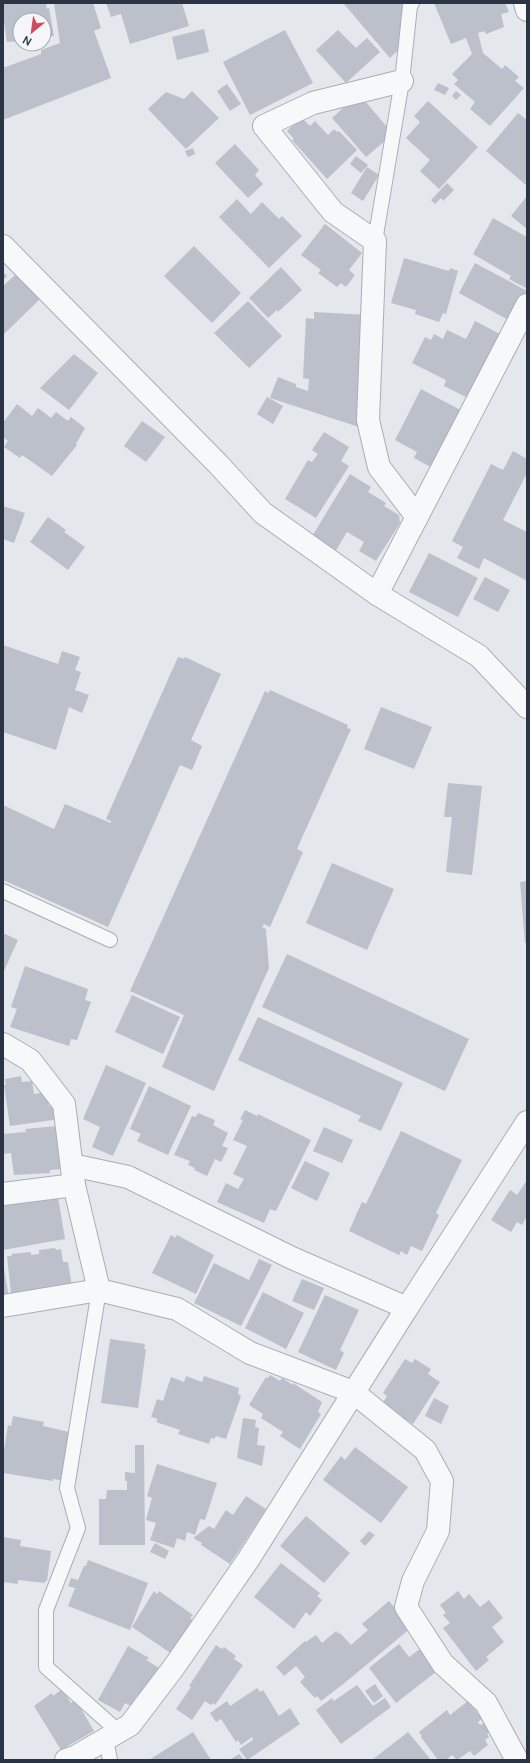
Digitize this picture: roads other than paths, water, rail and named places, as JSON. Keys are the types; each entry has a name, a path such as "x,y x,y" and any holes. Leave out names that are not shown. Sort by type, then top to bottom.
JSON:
{"street":[{"path":"525,3 527,10"},
{"path":"402,81 313,103 264,126 333,212 375,241 368,420 379,467 417,517"},
{"path":"3,246 218,464 263,513 377,594 479,656 527,707"},
{"path":"377,594 527,304"},
{"path":"3,1044 30,1060 64,1104 73,1175 99,1290"},
{"path":"66,1760 112,1744 130,1725 174,1667 244,1566 353,1392 527,1122"},
{"path":"3,1194 73,1175 128,1177 292,1258 407,1308"},
{"path":"3,1306 99,1290 177,1309 250,1353 353,1392 425,1450 442,1481 438,1531 413,1581 406,1607 443,1664 486,1703 517,1760"}],"lane":[{"path":"375,241 402,81 410,6 412,3"},
{"path":"3,891 110,940"},
{"path":"99,1290 67,1488 78,1528 46,1610 46,1667 112,1744"}]}
